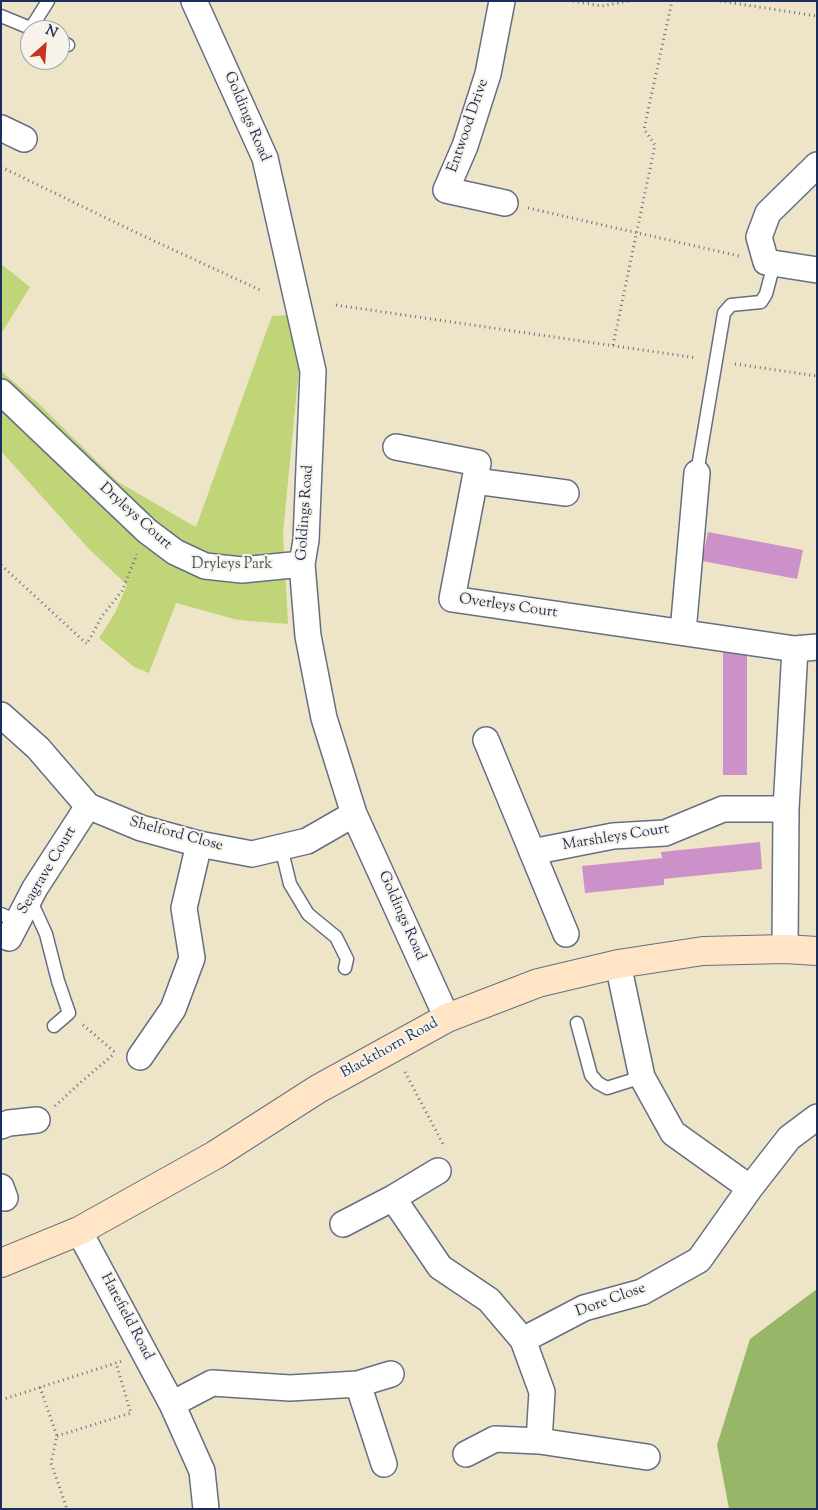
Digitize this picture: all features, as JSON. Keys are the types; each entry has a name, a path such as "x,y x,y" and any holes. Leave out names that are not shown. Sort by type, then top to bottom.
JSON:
{"street":[{"name":"Entwood Drive","path":"502,1 488,74 465,146 446,190 506,203"},
{"name":"Goldings Road","path":"196,2 265,158 313,371 306,540 302,564 308,636 324,718 354,814 447,1018"},
{"path":"1,128 24,139"},
{"path":"817,165 768,214 759,237 770,263 817,270"},
{"name":"Dryleys Court","path":"1,392 147,531 175,552 205,566 242,570 302,564"},
{"name":"Overleys Court","path":"396,447 478,463 452,599 806,648"},
{"path":"683,632 697,473"},
{"path":"475,481 566,493"},
{"path":"785,949 786,809 806,648"},
{"name":"Shelford Close","path":"1,715 38,748 88,806 141,828 200,844 252,854 307,841 354,814"},
{"path":"486,740 566,934"},
{"name":"Seagrave Court","path":"9,925 30,899 88,806"},
{"name":"Marshleys Court","path":"532,852 613,836 664,833 723,809 786,809"},
{"path":"140,1057 173,1009 192,958 184,908 200,844"},
{"name":"Blackthorn Road","path":"1,1263 79,1231 215,1156 318,1089 447,1018 538,983 618,964 703,951 785,949 817,951"},
{"path":"618,964 642,1077 673,1133 750,1188"},
{"name":"Dore Close","path":"523,1340 584,1308 642,1292 700,1260 750,1188 789,1138 817,1117"},
{"path":"1,1126 9,1123 37,1120"},
{"path":"343,1224 393,1198 438,1170"},
{"path":"393,1198 440,1267 488,1300 523,1340 542,1392 539,1441"},
{"name":"Harefield Road","path":"79,1231 172,1404 202,1471 206,1509"},
{"path":"172,1404 212,1383 290,1388 358,1384 391,1374"},
{"path":"358,1384 384,1464"},
{"path":"466,1454 495,1439 539,1441 647,1457"}],"lane":[{"path":"38,20 48,1"},
{"path":"1,16 20,24"},
{"path":"697,473 724,313 732,305 761,302 766,294 770,263"},
{"path":"281,847 290,884 308,914 336,937 347,959 345,968"},
{"path":"30,899 46,934 58,981 69,1013 54,1026"},
{"path":"578,1023 591,1075 598,1083 607,1088 642,1077"}],"path":[{"path":"573,1 602,6 629,1"},
{"path":"613,345 655,145 644,129 672,1"},
{"path":"720,1 745,3 817,16"},
{"path":"1,167 260,290"},
{"path":"506,203 770,263"},
{"path":"336,305 817,376"},
{"path":"1,565 87,644 102,616 122,591 147,531"},
{"path":"69,1013 116,1053 140,1057"},
{"path":"392,1048 445,1148 438,1170"},
{"path":"37,1120 116,1053"},
{"path":"1,1400 146,1354"},
{"path":"57,1436 131,1413 116,1363"},
{"path":"40,1387 57,1436 52,1463 67,1509"}],"green space":[{"path":"1,264 30,287 1,334"},
{"name":"Dryleys Park","path":"288,315 299,369 283,533 288,624 238,620 176,603 149,673 134,667 99,638 115,613 127,585 89,549 1,451 1,371 37,402 118,482 196,527 272,316"},
{"path":"817,1289 817,1509 729,1509 717,1445 750,1339"}],"building":[{"path":"708,532 803,550 797,579 702,561"},
{"path":"723,648 747,648 747,775 723,775"},
{"path":"760,842 762,869 664,879 664,885 585,893 582,866 662,858 661,852"}]}
